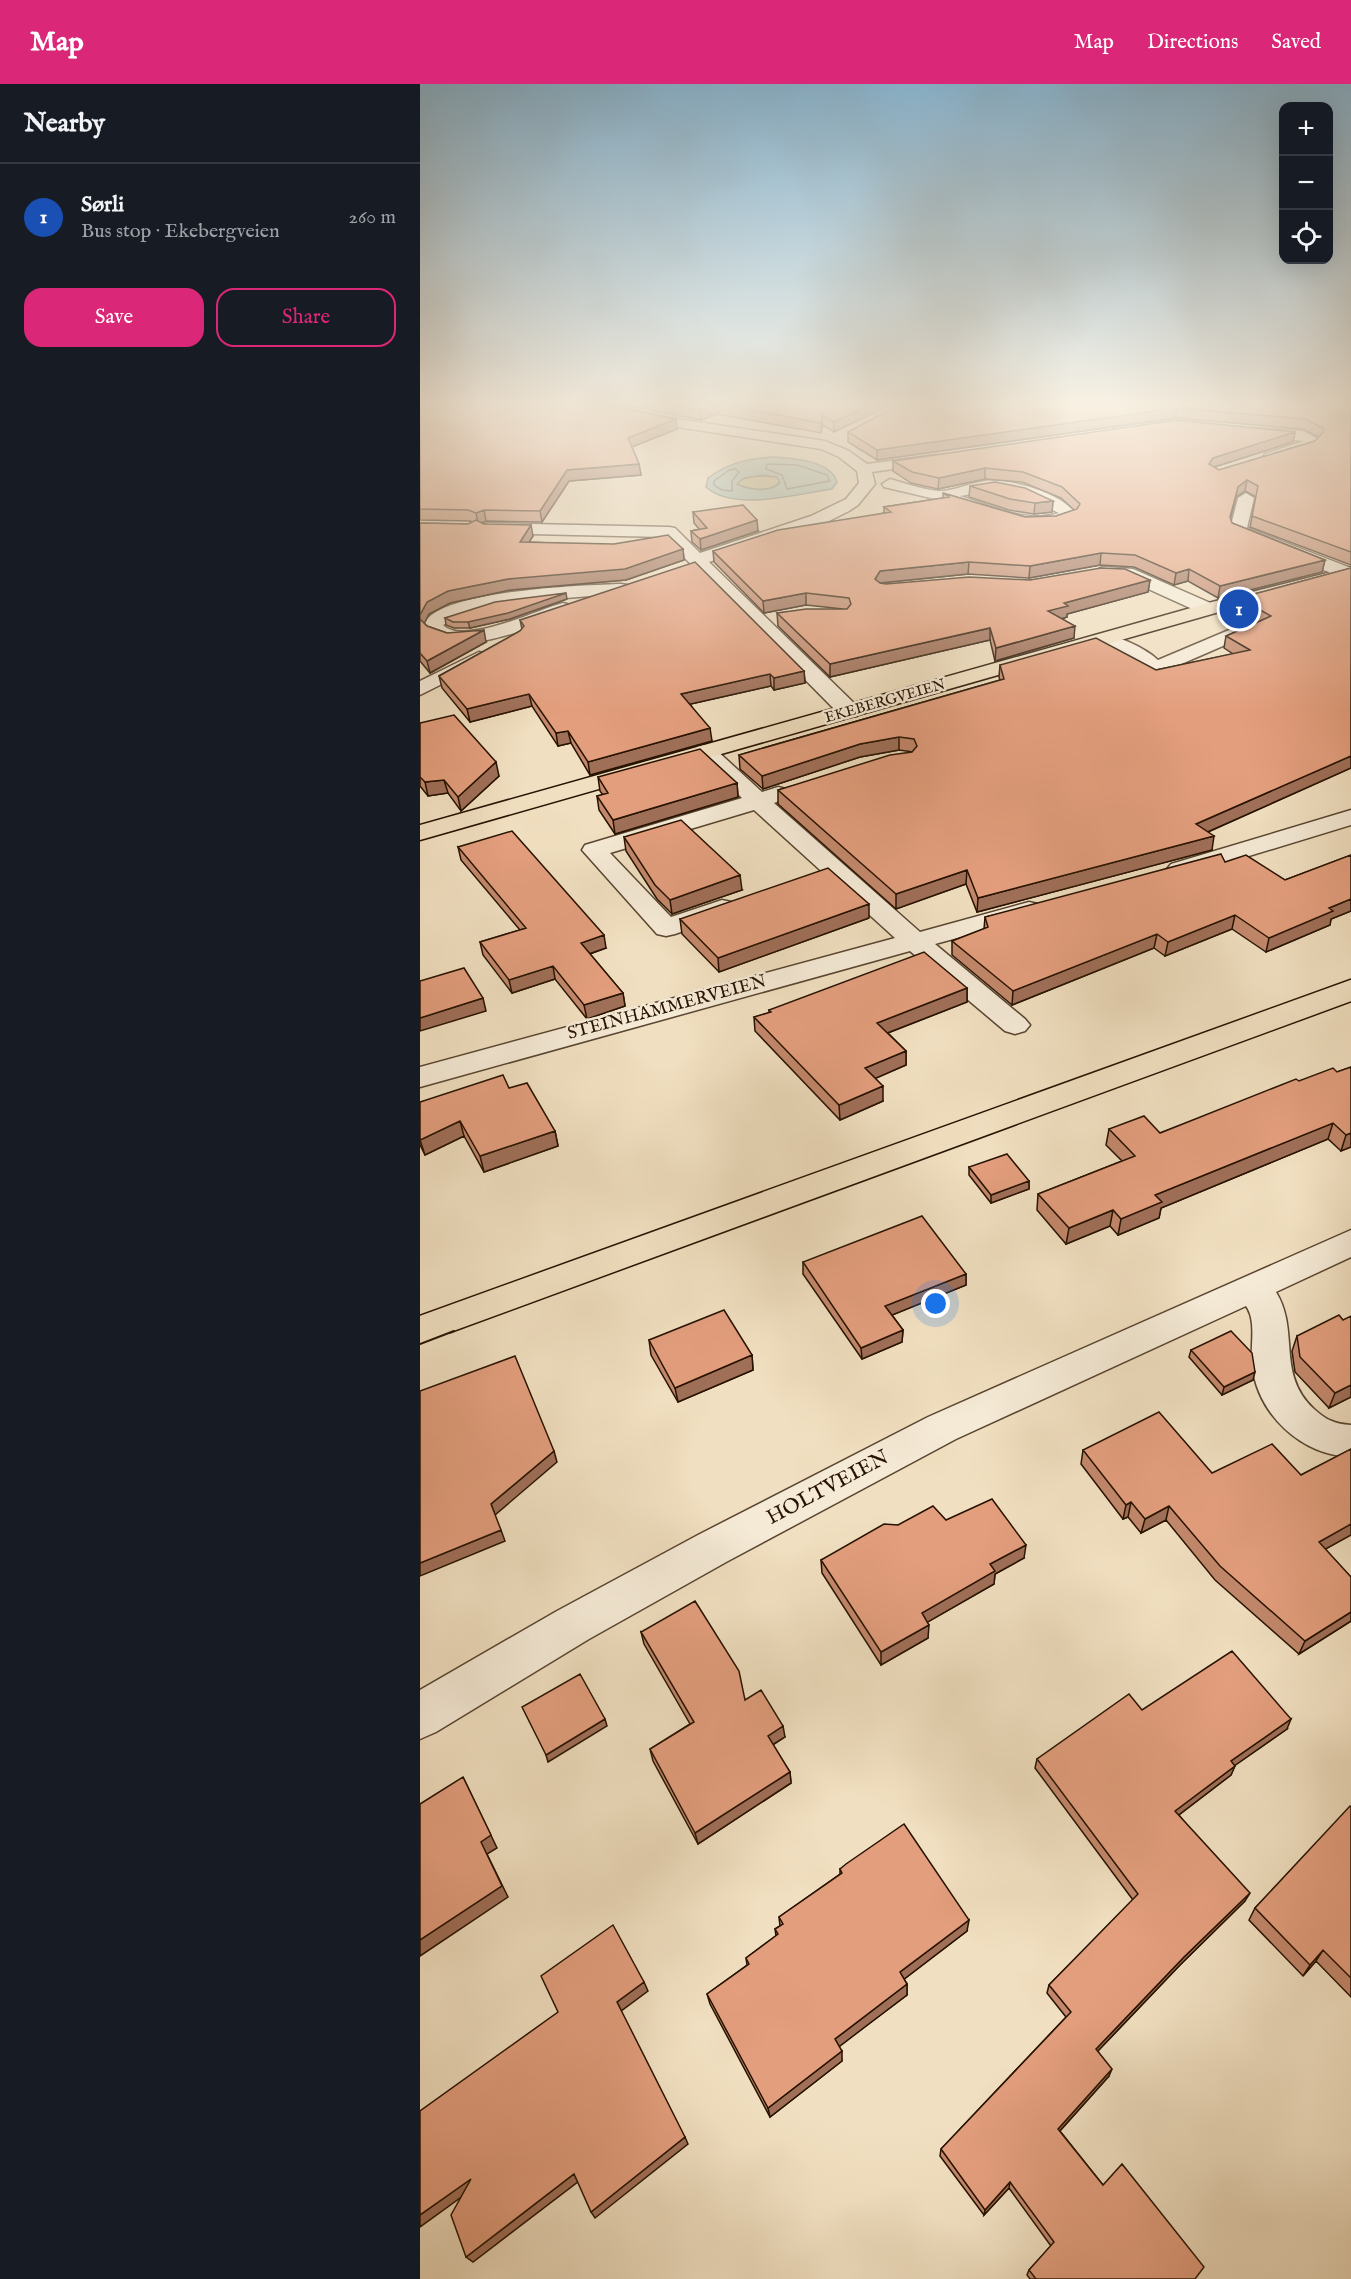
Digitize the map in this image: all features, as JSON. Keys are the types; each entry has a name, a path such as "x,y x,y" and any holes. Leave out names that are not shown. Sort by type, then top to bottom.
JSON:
{"main road":[{"name":"EKEBERGVEIEN","path":"420,833 1211,608 1349,572"}],"street":[{"path":"682,569 845,510 849,506"},
{"path":"971,506 1011,519 1039,522 1069,515 1066,510 1059,506"},
{"path":"1244,506 1238,529 1242,532 1349,572"},
{"path":"486,528 669,532 849,711"},
{"path":"1086,574 1127,573 1211,608 1248,628 1175,658 1156,669 1145,658 1104,639"},
{"path":"621,589 518,595 491,599 448,614 433,624 433,628 441,635 452,638 483,635 526,621 621,589 641,582"},
{"path":"420,612 448,614"},
{"path":"760,621 783,617"},
{"path":"420,689 511,640 521,631 526,621"},
{"path":"705,752 758,801 821,873 914,939 1015,1025"},
{"path":"743,901 666,928 594,850 758,801 800,786"},
{"path":"1161,874 1351,817"},
{"name":"STEINHAMMERVEIEN","path":"420,1077 556,1038 813,970 914,939 1051,904"},
{"name":"HOLTVEIEN","path":"420,1716 583,1620 713,1548 942,1428 1351,1243"},
{"path":"1251,1288 1267,1306 1272,1368 1284,1400 1306,1426 1323,1437 1351,1441"}],"building":[{"path":"420,506 543,506 540,511 484,510 476,513 468,510 420,509"},
{"path":"744,506 757,520 700,539 691,531 707,528 693,512"},
{"path":"888,506 989,506 1025,517 1056,516 1079,506 1233,506 1230,517 1232,523 1325,560 1220,586 1189,569 1176,573 1135,555 1101,553 1030,566 969,562 880,571 875,579 886,584 969,577 1030,580 1101,568 1125,569 1150,580 1064,603 1068,606 1048,611 1075,626 996,648 990,628 830,664 777,613 806,609 847,609 851,604 849,598 806,593 763,601 713,551 778,530 891,512 884,507"},
{"path":"1254,506 1351,506 1351,552 1252,516"},
{"path":"476,520 484,524 531,525 520,542 614,544 668,535 683,549 625,569 508,579 448,591 427,602 420,615 420,523 468,524"},
{"path":"695,562 804,671 774,678 770,674 681,694 710,728 588,762 568,731 556,733 529,694 467,709 439,676 520,631 524,626 520,620"},
{"path":"1351,568 1351,756 1196,824 1214,836 978,898 967,870 896,894 778,790 890,755 912,752 917,746 914,739 899,737 860,744 762,776 739,755 1004,679 1000,665 1096,638 1156,670 1250,650 1226,636 1271,616 1239,598"},
{"path":"566,593 508,613 468,622 453,622 445,618 495,602"},
{"path":"420,619 427,626 447,633 484,630 427,661 420,653"},
{"path":"454,715 496,762 458,797 444,780 425,782 420,777 420,723"},
{"path":"700,749 737,783 613,820 597,796 608,793 598,777"},
{"path":"681,820 740,875 670,900 655,885 624,837"},
{"path":"512,831 604,935 581,943 623,993 584,1005 553,966 509,980 480,942 526,928 458,847"},
{"path":"1221,854 1225,862 1246,855 1285,880 1351,855 1351,899 1329,908 1333,911 1269,938 1235,915 1168,942 1157,934 1013,991 952,941 988,927 985,917"},
{"path":"828,868 869,904 718,958 680,919"},
{"path":"924,952 967,988 877,1023 906,1051 865,1068 883,1086 839,1105 754,1017 771,1012 769,1010"},
{"path":"464,968 483,998 420,1018 420,981"},
{"path":"1351,1067 1351,1133 1346,1135 1333,1123 1155,1195 1162,1202 1121,1219 1113,1210 1069,1228 1038,1194 1135,1156 1109,1129 1144,1116 1160,1133 1296,1079 1299,1081 1333,1068 1337,1072"},
{"path":"503,1075 509,1088 527,1083 555,1131 480,1156 460,1121 420,1140 420,1102"},
{"path":"1007,1154 1029,1181 991,1195 969,1167"},
{"path":"922,1216 966,1274 885,1306 903,1330 861,1348 803,1262"},
{"path":"724,1310 752,1355 675,1388 649,1340"},
{"path":"1339,1315 1343,1320 1351,1316 1351,1385 1335,1393 1300,1357 1297,1336"},
{"path":"1231,1331 1252,1353 1255,1372 1224,1387 1191,1350"},
{"path":"515,1356 554,1451 491,1504 501,1530 420,1563 420,1391"},
{"path":"1159,1412 1212,1473 1272,1444 1301,1475 1351,1449 1351,1524 1319,1542 1351,1577 1351,1612 1305,1641 1220,1566 1169,1506 1145,1519 1131,1502 1126,1505 1083,1450"},
{"path":"992,1499 1026,1545 990,1564 995,1571 922,1613 929,1625 881,1652 821,1560 884,1524 898,1525 933,1506 946,1520"},
{"path":"695,1601 739,1671 745,1700 761,1690 783,1726 768,1736 790,1772 695,1833 650,1749 694,1722 641,1632"},
{"path":"1232,1651 1291,1719 1231,1761 1235,1766 1175,1811 1250,1893 1184,1957 1096,2049 1112,2069 1058,2129 1103,2185 1122,2164 1204,2267 1195,2279 1036,2279 1029,2270 1054,2242 1010,2182 985,2210 941,2149 1071,2012 1049,1985 1138,1894 1037,1759 1129,1694 1142,1710"},
{"path":"580,1674 605,1719 546,1755 522,1707"},
{"path":"463,1777 491,1835 481,1842 502,1886 420,1940 420,1804"},
{"path":"1350,1806 1351,1978 1323,1950 1310,1965 1255,1908"},
{"path":"904,1824 969,1920 900,1972 907,1984 835,2039 842,2051 768,2108 707,1994 749,1964 746,1958 778,1934 775,1929 783,1924 779,1917 842,1873 840,1869 846,1864"},
{"path":"613,1925 644,1982 617,2002 685,2137 591,2212 574,2174 466,2257 451,2215 471,2179 420,2215 420,2111 558,2012 541,1976"}],"tram line":[{"path":"420,1315 1351,979"},
{"path":"450,1333 1351,1002"},
{"path":"420,1344 454,1331"}],"place":[{"name":"Sørli","path":"1239,609"}]}
